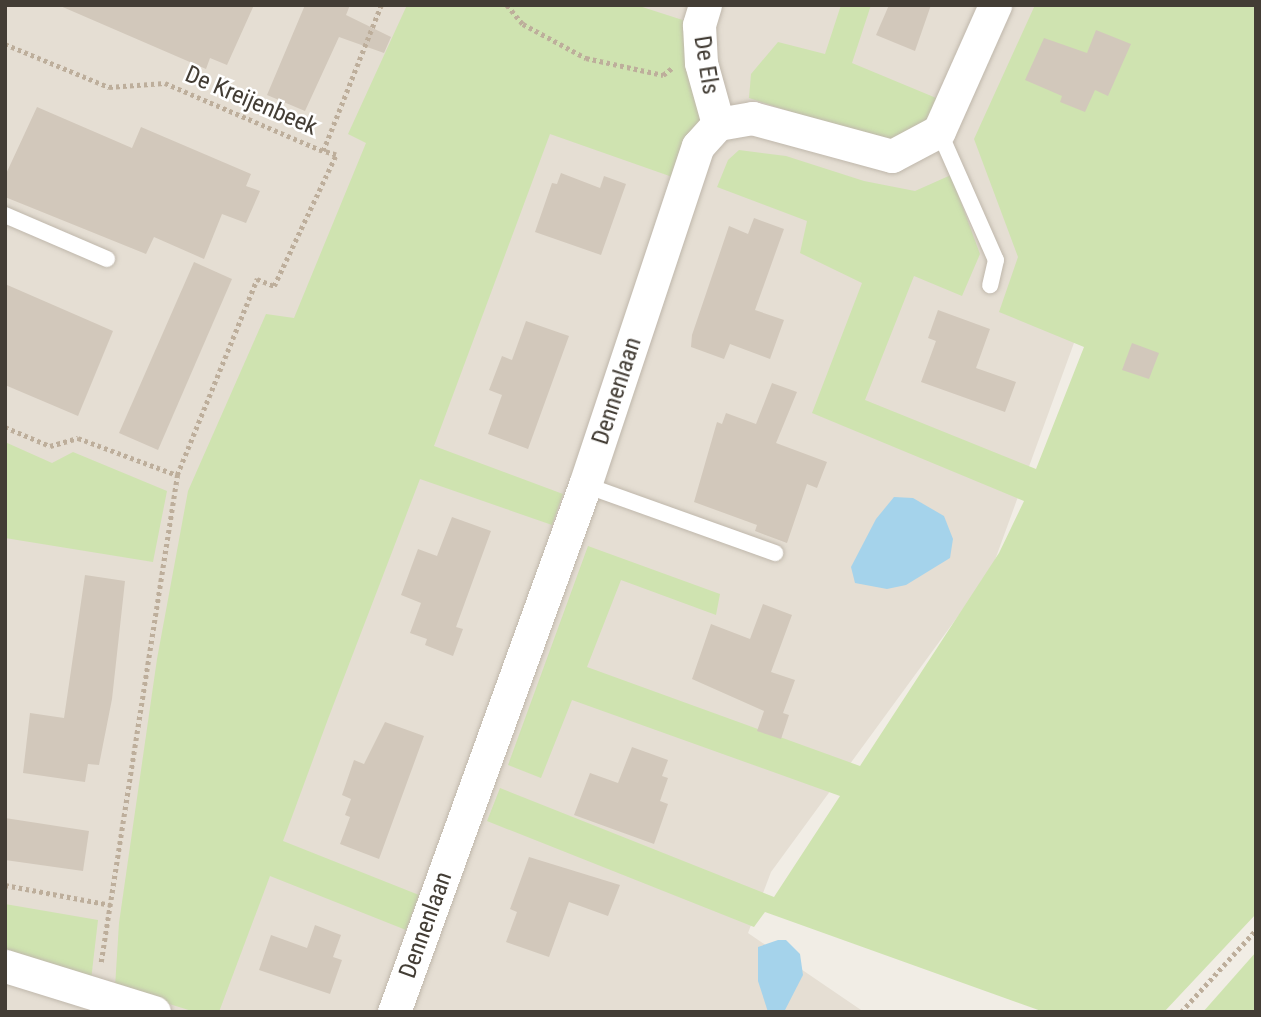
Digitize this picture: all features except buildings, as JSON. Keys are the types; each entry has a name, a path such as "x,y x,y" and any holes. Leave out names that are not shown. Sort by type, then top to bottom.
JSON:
{"street":[{"name":"De Els","path":"705,5 699,25 700,46 718,124"},
{"path":"718,124 752,118 892,156 939,131 995,5"},
{"name":"Dennenlaan","path":"394,1012 585,485 698,146 718,124"},
{"path":"5,966 150,1011"}],"lane":[{"path":"939,131 996,260 990,285"},
{"path":"5,215 107,259"},
{"path":"585,485 775,553"}],"path":[{"path":"96,995 177,475 257,279 274,286 337,155 323,151 381,5"},
{"path":"507,5 523,24 586,58 663,75 700,46"},
{"name":"De Kreijenbeek","path":"5,44 109,87 165,83 323,151"},
{"path":"5,427 50,446 78,438 177,475"},
{"path":"5,884 111,905"},
{"path":"1181,1012 1256,930"}],"shaded area":[{"path":"5,5 1197,5 991,571 771,872 748,933 864,1012 5,1012"}],"green space":[{"path":"407,5 636,5 692,23 701,125 678,179 550,134 434,446 563,494 552,525 420,479 283,841 419,895 406,930 270,876 219,1012 195,1012 115,987 119,923 157,659 188,491 266,314 294,318 366,143 348,134"},
{"path":"841,5 871,5 852,63 941,100 932,120 896,146 749,98 751,74 778,42 825,54"},
{"path":"1035,5 1256,5 1256,914 1164,1012 1044,1012 765,912 754,927 487,821 500,788 774,897 840,796 572,700 541,778 508,765 588,546 720,594 716,615 621,580 587,667 860,766 999,553 1024,501 812,413 862,283 800,253 807,221 717,187 728,160 739,150 786,156 864,181 915,191 951,175 980,254 962,296 914,276 865,400 1036,469 1084,347 999,312 1018,257 974,139"},
{"path":"5,442 52,463 73,452 167,491 153,562 5,538"},
{"path":"5,904 98,920 91,980 5,953"},
{"path":"1256,952 1256,1012 1203,1012"}],"water":[{"path":"894,497 913,498 944,516 953,539 950,558 906,585 887,589 855,583 851,567 876,519"},
{"path":"786,940 800,954 803,975 784,1012 768,1012 758,981 758,947"}]}
